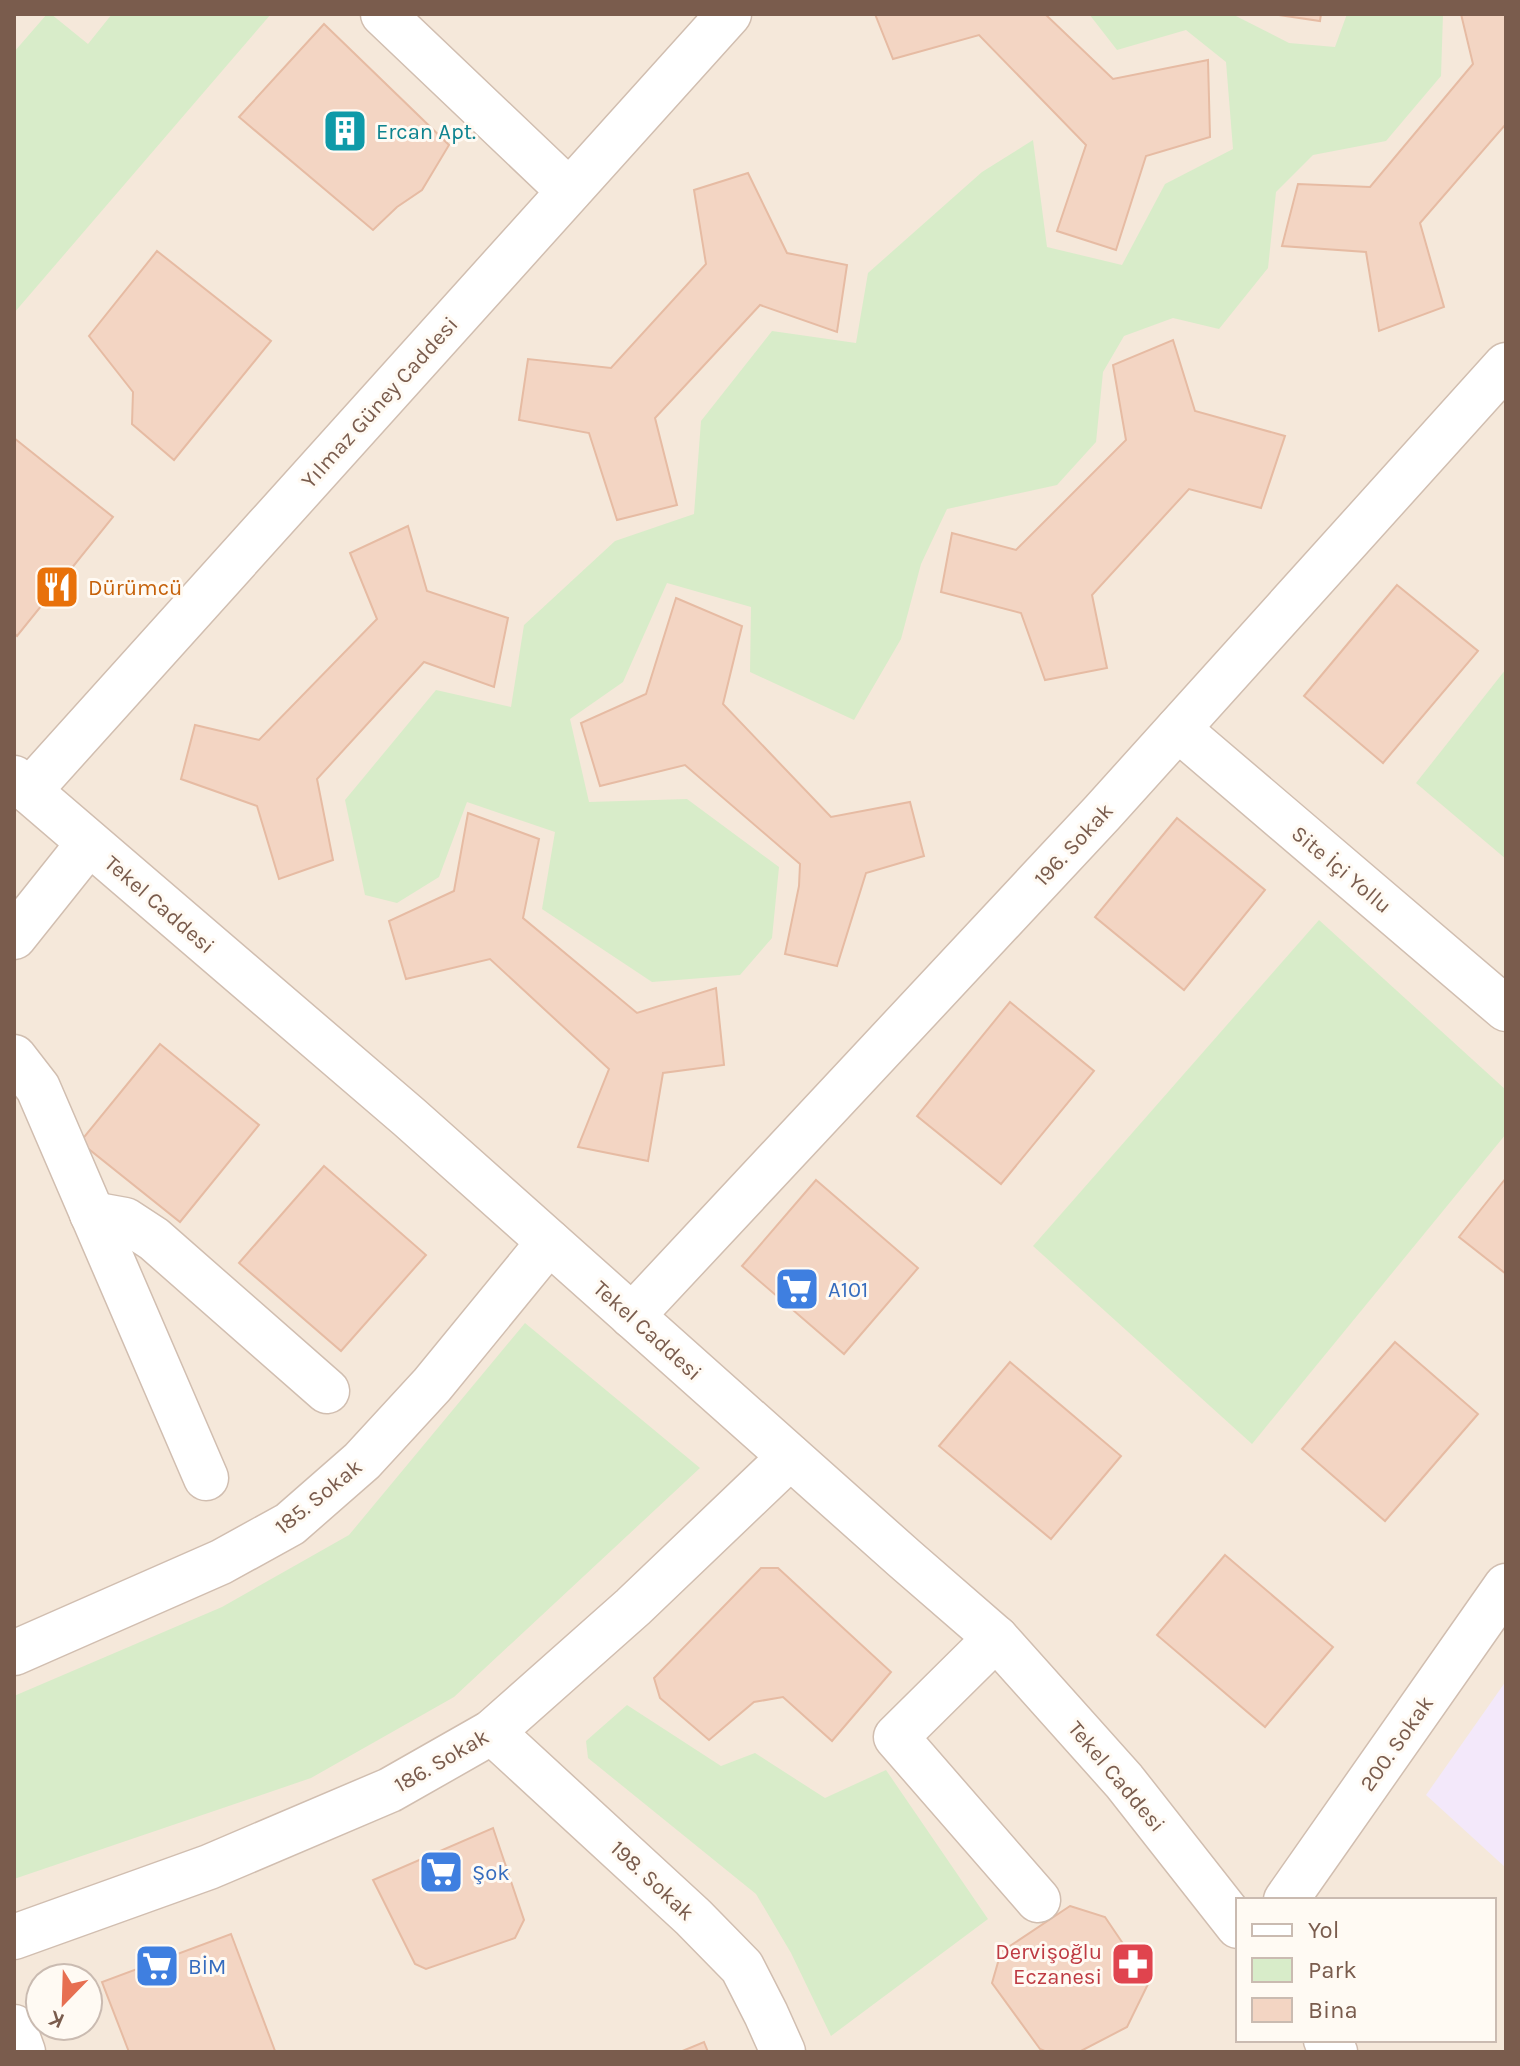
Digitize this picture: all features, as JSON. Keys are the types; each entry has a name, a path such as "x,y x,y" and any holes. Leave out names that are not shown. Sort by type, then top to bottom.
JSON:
{"street":[{"path":"383,14 569,191"},
{"name":"Yılmaz Güney Caddesi","path":"22,784 729,14"},
{"name":"196. Sokak","path":"632,1316 1102,813 1506,365"},
{"name":"Site İçi Yollu","path":"1178,729 1506,1009"},
{"name":"Tekel Caddesi","path":"22,784 409,1117 996,1638 1124,1781 1236,1923"},
{"path":"14,937 89,843"},
{"path":"14,1057 38,1088 206,1478"},
{"path":"92,1214 125,1220 154,1239 327,1391"},
{"name":"185. Sokak","path":"14,1653 221,1562 290,1524 362,1461 432,1385 549,1242"},
{"name":"186. Sokak","path":"14,1937 251,1850 390,1790 492,1732 633,1607 790,1457"},
{"name":"200. Sokak","path":"1287,1898 1506,1586"},
{"path":"996,1638 896,1737 1038,1900"},
{"name":"198. Sokak","path":"492,1732 693,1917 742,1967 783,2052"},
{"path":"14,2027 23,2052"}],"shaded area":[{"path":"14,14 1506,14 1506,2052 14,2052"},
{"path":"1506,1681 1506,1868 1426,1795"}],"green space":[{"path":"47,14 88,44 112,14 271,14 14,313 14,52"},
{"path":"1089,14 1232,14 1289,43 1335,47 1347,14 1443,14 1441,76 1386,141 1313,155 1276,192 1268,268 1219,329 1173,318 1124,336 1103,372 1096,442 1057,485 947,509 921,564 901,639 854,720 750,672 751,607 667,583 623,682 570,719 589,802 687,799 779,867 772,938 740,975 652,982 542,909 555,832 467,802 439,877 397,903 365,895 345,800 436,690 511,707 524,625 615,541 694,514 701,421 772,331 856,343 868,273 982,172 1033,140 1047,247 1122,265 1165,184 1233,149 1226,62 1186,30 1117,50"},
{"path":"1506,669 1506,859 1416,783"},
{"path":"1319,920 1506,1090 1506,1134 1252,1444 1033,1246"},
{"path":"525,1323 700,1468 454,1697 311,1778 14,1879 14,1696 222,1607 349,1535"},
{"path":"627,1705 721,1766 755,1753 825,1798 886,1770 988,1919 831,2036 791,1953 756,1894 588,1758 586,1741"}],"building":[{"path":"875,14 1045,14 1113,79 1208,60 1210,137 1146,156 1116,250 1057,231 1086,145 979,35 893,59"},
{"path":"1272,14 1321,14 1320,21"},
{"path":"1461,14 1506,14 1506,124 1420,223 1444,307 1379,331 1366,252 1282,246 1298,184 1370,187 1473,64"},
{"name":"Ercan Apt.","path":"324,24 449,145 422,190 397,207 373,230 239,117"},
{"path":"748,173 787,253 847,265 837,332 760,305 655,418 677,505 617,520 589,433 519,420 528,359 611,368 706,264 694,190"},
{"path":"157,251 271,341 174,460 132,424 133,392 89,336"},
{"path":"1173,340 1195,411 1285,436 1261,508 1189,489 1092,595 1107,668 1045,680 1021,613 941,592 952,533 1016,550 1126,440 1113,365"},
{"path":"14,438 113,517 17,636 14,633"},
{"path":"408,526 427,591 508,618 494,687 424,662 317,779 333,860 279,879 257,806 181,779 195,725 259,740 377,619 350,553"},
{"path":"1397,585 1478,651 1383,763 1304,696"},
{"path":"676,598 742,626 723,704 831,817 910,802 924,856 866,873 837,966 785,954 799,886 800,864 685,765 600,786 581,723 646,694"},
{"path":"468,813 539,839 523,918 637,1013 716,988 724,1065 663,1073 648,1161 578,1147 609,1069 490,959 406,979 389,921 454,891"},
{"path":"1177,818 1265,890 1184,990 1095,917"},
{"path":"1010,1002 1094,1071 1001,1184 917,1116"},
{"path":"160,1044 259,1125 180,1222 80,1142"},
{"path":"324,1166 426,1255 341,1351 239,1263"},
{"path":"1506,1178 1506,1274 1459,1237"},
{"path":"816,1180 918,1268 844,1354 742,1266"},
{"path":"1395,1342 1478,1414 1385,1521 1302,1449"},
{"path":"1010,1362 1121,1456 1051,1539 939,1446"},
{"path":"1225,1555 1333,1647 1265,1727 1157,1635"},
{"path":"761,1568 778,1568 891,1672 832,1741 783,1697 754,1702 709,1740 660,1698 654,1678"},
{"path":"493,1828 524,1920 515,1938 426,1969 415,1964 373,1880"},
{"path":"1070,1906 1105,1917 1149,1982 1127,2027 1079,2052 1047,2052 1040,2049 992,1983 1001,1952"},
{"path":"231,1934 275,2051 129,2052 104,1981"},
{"path":"704,2042 708,2052 680,2052"}],"place":[{"name":"Ercan Apt.","path":"345,131"},
{"name":"Dürümcü","path":"57,587"},
{"name":"A101","path":"797,1289"},
{"name":"Şok","path":"441,1872"},
{"name":"Dervişoğlu Eczanesi","path":"1133,1964"},
{"name":"BİM","path":"157,1966"}]}
